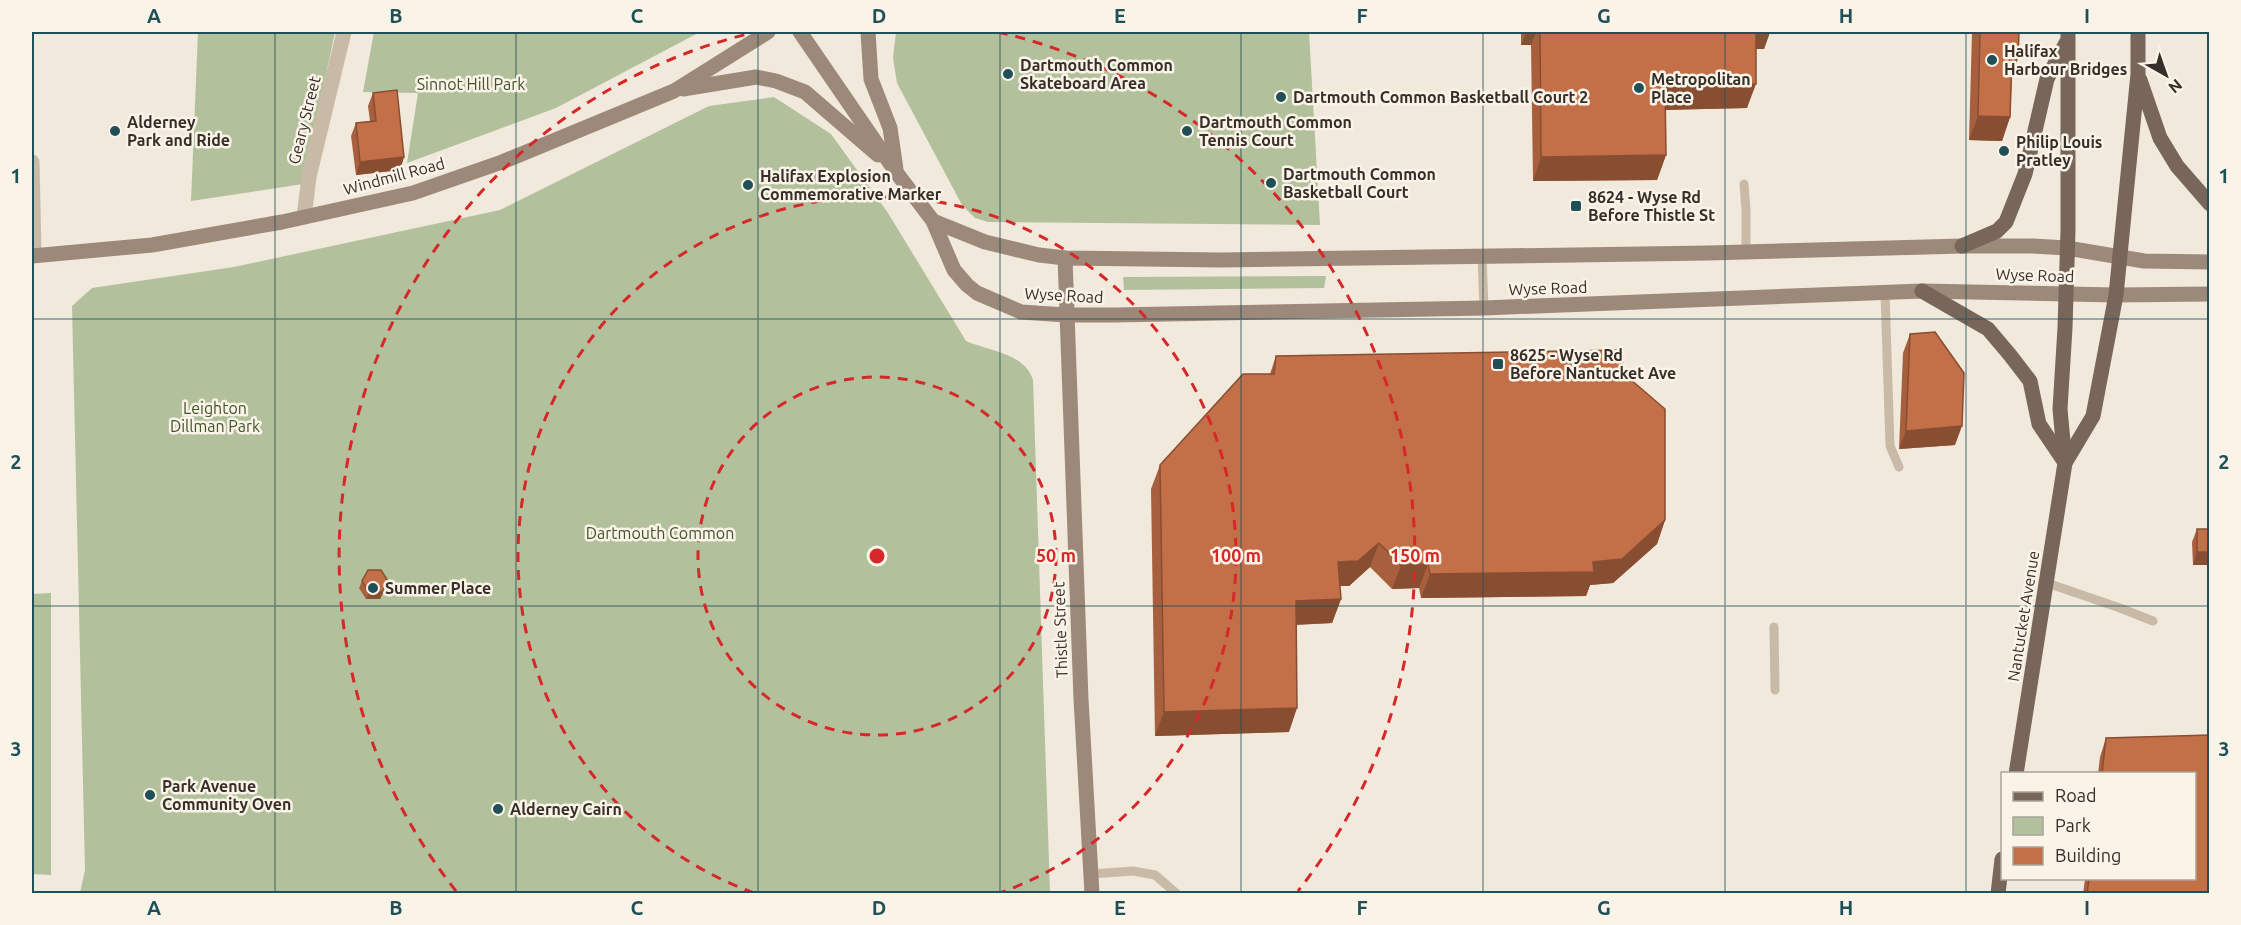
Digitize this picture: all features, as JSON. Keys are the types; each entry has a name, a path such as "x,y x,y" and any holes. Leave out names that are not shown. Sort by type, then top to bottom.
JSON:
{"main road":[{"name":"Windmill Road","path":"32,254 152,245 304,217 413,193 502,162 674,91 768,32"},
{"name":"Wyse Road","path":"800,32 896,172 933,221 954,270 977,293 1021,312 1066,315 1484,308 1922,291 2115,296 2210,294"},
{"path":"868,32 872,79 890,128 896,172"},
{"path":"2138,32 2138,74 2160,138 2177,166 2210,204"},
{"path":"1962,246 1997,231 2006,222 2025,174 2047,79 2068,36"},
{"name":"Nantucket Avenue","path":"2016,772 2065,463 2060,409 2067,249 2068,36"},
{"name":"Nantucket Avenue","path":"2065,463 2093,416 2115,296 2138,74"},
{"path":"674,91 756,77 777,81 805,92 896,172"},
{"name":"Wyse Road","path":"933,221 985,242 1039,255 1065,258 1221,260 1746,252 1962,246 2067,249 2144,261 2210,262"},
{"name":"Thistle Street","path":"1065,258 1081,699 1092,894"},
{"path":"1922,291 1988,329 2010,355 2030,381 2039,424 2065,463"},
{"path":"1998,894 2001,868"}],"street":[{"name":"Geary Street","path":"304,217 309,177 344,32"},
{"path":"32,162 32,254"}],"lane":[{"path":"1744,184 1746,252"},
{"path":"1482,256 1484,308"},
{"path":"1885,293 1890,446 1899,468"},
{"path":"2047,583 2153,621"},
{"path":"1774,627 1775,690"},
{"path":"1091,874 1133,871 1155,875 1177,894"}],"green space":[{"path":"198,32 335,32 303,184 191,201"},
{"name":"Sinnot Hill Park","path":"374,32 700,32 556,108 407,163 418,93 363,92"},
{"path":"896,32 1309,32 1320,225 988,222 975,218 962,205 897,83 893,58"},
{"name":"Dartmouth Common","path":"774,97 831,134 888,213 966,341 1014,358 1029,371 1033,380 1050,893 80,893 85,870 72,306 92,288 234,267 500,210 709,106"},
{"path":"1326,276 1324,288 1124,290 1123,277"},
{"path":"51,593 51,875 32,874 32,594"}],"building":[{"name":"Metropolitan Place","path":"1540,32 1756,32 1756,84 1665,85 1666,155 1541,157"},
{"path":"1980,32 2019,32 2018,58 2012,58 2010,117 1978,116"},
{"path":"397,90 404,157 360,162 356,123 376,121 373,93"},
{"path":"1935,332 1964,373 1962,426 1906,431 1910,334"},
{"path":"1622,350 1623,373 1665,409 1665,520 1622,559 1593,562 1594,572 1430,574 1428,564 1401,565 1379,543 1358,561 1338,562 1341,599 1296,601 1297,708 1164,712 1160,465 1243,374 1274,374 1276,356"},
{"path":"2197,529 2210,529 2210,552 2197,552"},
{"path":"368,570 381,570 388,581 382,592 369,592 362,581"},
{"path":"2210,735 2210,894 2087,894 2089,880 2196,880 2196,772 2102,772 2106,738"}],"place":[{"name":"Halifax Harbour Bridges","path":"1992,60"},
{"name":"Dartmouth Common Skateboard Area","path":"1008,74"},
{"name":"Metropolitan Place","path":"1639,88"},
{"name":"Dartmouth Common Basketball Court 2","path":"1281,97"},
{"name":"Alderney Park and Ride","path":"115,131"},
{"name":"Dartmouth Common Tennis Court","path":"1187,131"},
{"name":"Philip Louis Pratley","path":"2004,151"},
{"name":"Dartmouth Common Basketball Court","path":"1271,183"},
{"name":"Halifax Explosion Commemorative Marker","path":"748,185"},
{"name":"8624 - Wyse Rd Before Thistle St","path":"1576,206"},
{"name":"8625 - Wyse Rd Before Nantucket Ave","path":"1498,364"},
{"name":"Summer Place","path":"373,588"},
{"name":"Park Avenue Community Oven","path":"150,795"},
{"name":"Alderney Cairn","path":"498,809"}],"park label":[{"name":"Leighton Dillman Park","path":"215,417"}]}
